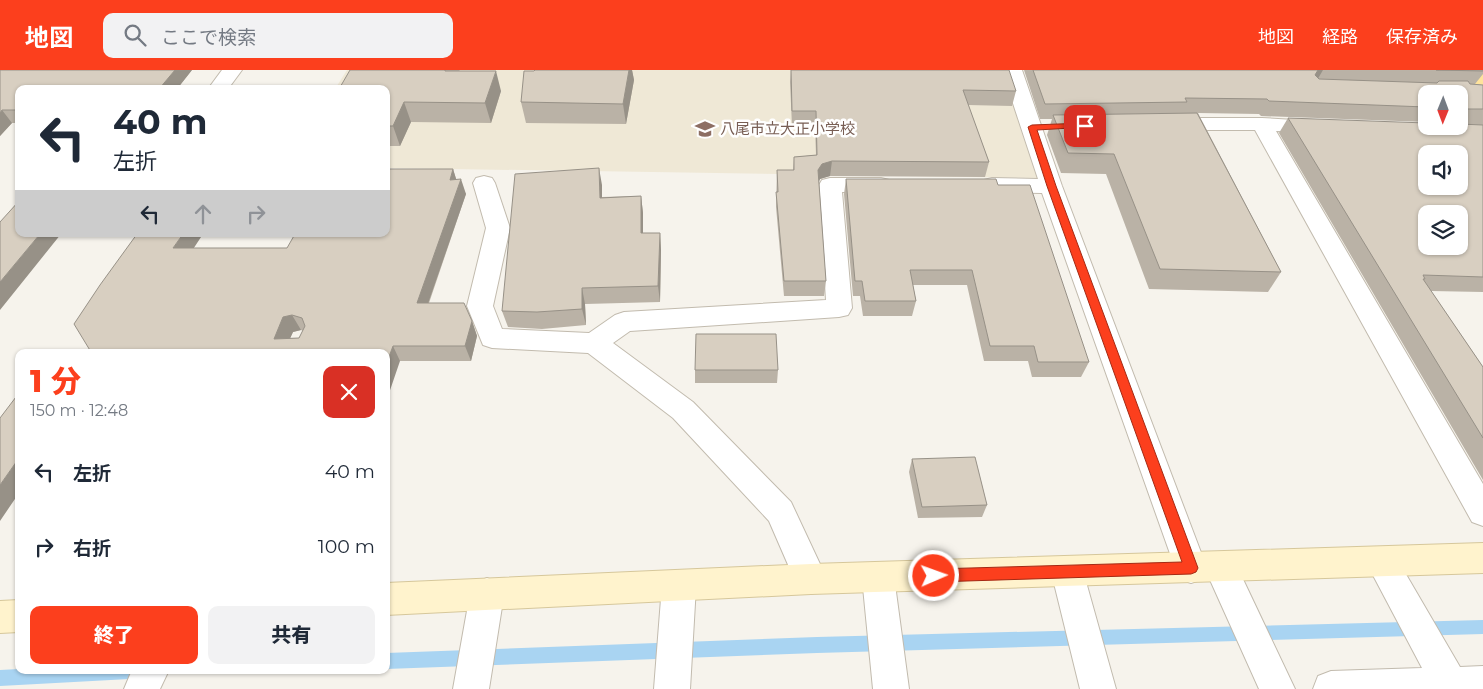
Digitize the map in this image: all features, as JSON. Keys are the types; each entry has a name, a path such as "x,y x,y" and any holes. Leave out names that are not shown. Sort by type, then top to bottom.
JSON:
{"main road":[{"path":"1460,70 1483,82"}],"street":[{"path":"221,85 232,70"},
{"path":"1012,70 1042,127 1051,186 1205,567 1240,611 1277,689"},
{"path":"1148,124 1262,124 1339,127"},
{"path":"1262,124 1483,512"},
{"path":"484,183 498,228 480,306 492,338 594,343 683,410 780,512 811,579"},
{"path":"594,343 624,322 839,308 830,184 898,185"},
{"path":"974,185 1051,186"},
{"path":"390,599 811,579 1483,558"},
{"path":"1382,562 1407,607 1467,685"},
{"path":"1067,571 1098,689"},
{"path":"878,577 891,689"},
{"path":"672,689 678,586"},
{"path":"471,689 487,594"},
{"path":"0,617 15,616"},
{"path":"142,689 149,674"},
{"path":"1331,689 1467,685"}],"shaded area":[{"name":"八尾市立大正小学校","path":"347,70 1006,70 1038,178 390,168 390,85 338,85"}],"building":[{"path":"0,70 175,70 162,85 15,85 15,110 2,110 0,113"},
{"path":"350,70 496,71 485,103 404,102 393,126 390,126 390,85 341,85"},
{"path":"629,70 623,104 521,102 524,71"},
{"path":"791,70 1009,70 1016,91 963,90 989,162 832,161 822,164 818,170 826,281 784,281 776,192 778,192 777,170 794,170 794,157 817,155 816,111 792,111"},
{"path":"1033,70 1318,70 1315,75 1319,79 1437,83 1439,81 1468,81 1470,84 1483,85 1483,109 1468,109 1468,85 1418,85 1418,107 1269,101 1267,99 1185,98 1187,102 1045,104"},
{"path":"1436,70 1483,70 1483,71"},
{"path":"1197,113 1281,272 1160,269 1114,154 1068,153 1053,115"},
{"path":"1288,118 1418,123 1418,135 1468,135 1468,124 1483,125 1483,277 1423,275 1425,279 1423,279 1483,367 1483,438"},
{"path":"599,168 600,198 641,196 641,233 660,233 658,286 582,288 582,309 537,312 502,311 515,174"},
{"path":"390,169 453,169 450,180 461,179 417,303 464,303 472,321 465,346 393,346 390,354 390,349 89,349 74,324 135,237 181,237 173,248 287,248 293,237 390,237","holes":["292,315 302,318 305,326 299,338 274,339 283,317"]},
{"path":"846,179 996,179 998,185 1030,185 1089,362 1038,362 1034,346 990,346 972,270 910,270 916,301 865,301 862,281 855,281"},
{"path":"15,205 15,237 38,237 0,282 0,222"},
{"path":"696,334 776,334 778,370 695,370"},
{"path":"15,398 15,464 0,485 0,418"},
{"path":"975,457 987,505 922,507 912,459"}],"waterway":[{"path":"390,661 817,645 1483,627"},
{"path":"0,678 74,674"}],"place":[{"name":"八尾市立大正小学校","path":"705,129"}],"route":[{"path":"934,576 1191,568 1051,186 1032,127 1085,126"}]}
